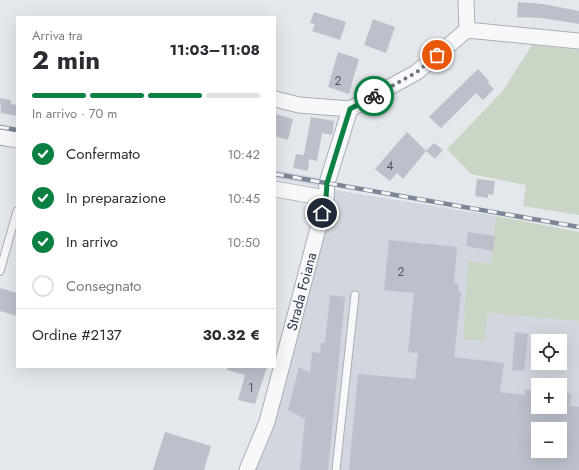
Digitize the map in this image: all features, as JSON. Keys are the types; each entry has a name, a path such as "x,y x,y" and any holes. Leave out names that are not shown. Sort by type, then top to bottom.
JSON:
{"street":[{"path":"466,0 467,30"},
{"path":"276,99 299,105 350,109 417,72 467,30 579,41"},
{"name":"Strada Foiana","path":"247,470 267,422 326,198 327,183 350,109"},
{"path":"0,137 16,140"},
{"path":"276,189 326,198"}],"lane":[{"path":"0,271 16,215"},
{"path":"336,470 355,296"}],"shaded area":[{"path":"276,170 320,178 319,186 276,178"},
{"path":"334,190 496,216 491,263 468,261 488,313 579,321 579,470 256,470 272,426"}],"green space":[{"path":"532,45 579,50 579,215 523,206 526,185 471,174 447,149 502,92"},
{"path":"496,216 579,232 579,321 488,313 484,341 463,339 468,261 491,263"}],"building":[{"path":"518,2 543,4 579,11 579,24 542,18 517,17"},
{"path":"314,12 346,22 340,40 312,31 315,24 310,23"},
{"path":"373,19 395,27 386,53 364,45"},
{"path":"338,52 359,59 349,94 328,87"},
{"path":"478,69 494,89 483,100 476,93 441,128 429,117"},
{"path":"0,98 11,100 11,104 16,105 16,116 1,113"},
{"path":"276,114 293,119 288,140 276,136"},
{"path":"311,117 334,121 332,135 322,133 317,161 309,159 308,171 293,168 296,154 304,155"},
{"path":"407,132 426,151 403,179 397,173 390,181 375,169"},
{"path":"434,143 443,150 435,159 426,151"},
{"path":"477,179 495,181 493,195 488,194 488,198 475,196"},
{"path":"468,232 495,236 493,251 466,246"},
{"path":"389,240 457,247 454,283 459,284 458,291 461,292 454,357 504,363 500,392 525,395 525,390 531,390 531,414 567,414 567,394 571,394 570,406 579,407 579,470 349,470 358,374 415,379 418,353 408,352 414,293 384,290"},
{"path":"0,288 16,293 16,316 0,311"},
{"path":"330,295 345,297 328,470 300,470 305,419 288,410 299,367 310,373 312,352 320,353 321,343 325,343"},
{"path":"515,332 528,334 524,371 512,370"},
{"path":"227,368 267,368 255,404 238,400 245,375 227,370"},
{"path":"165,432 211,446 204,470 153,470"}],"railway":[{"path":"0,127 16,130"},
{"path":"276,174 579,227"}],"way so far":[{"path":"374,96 417,72 437,55"}],"route":[{"path":"322,213 326,198 327,183 350,109 374,96"}]}
